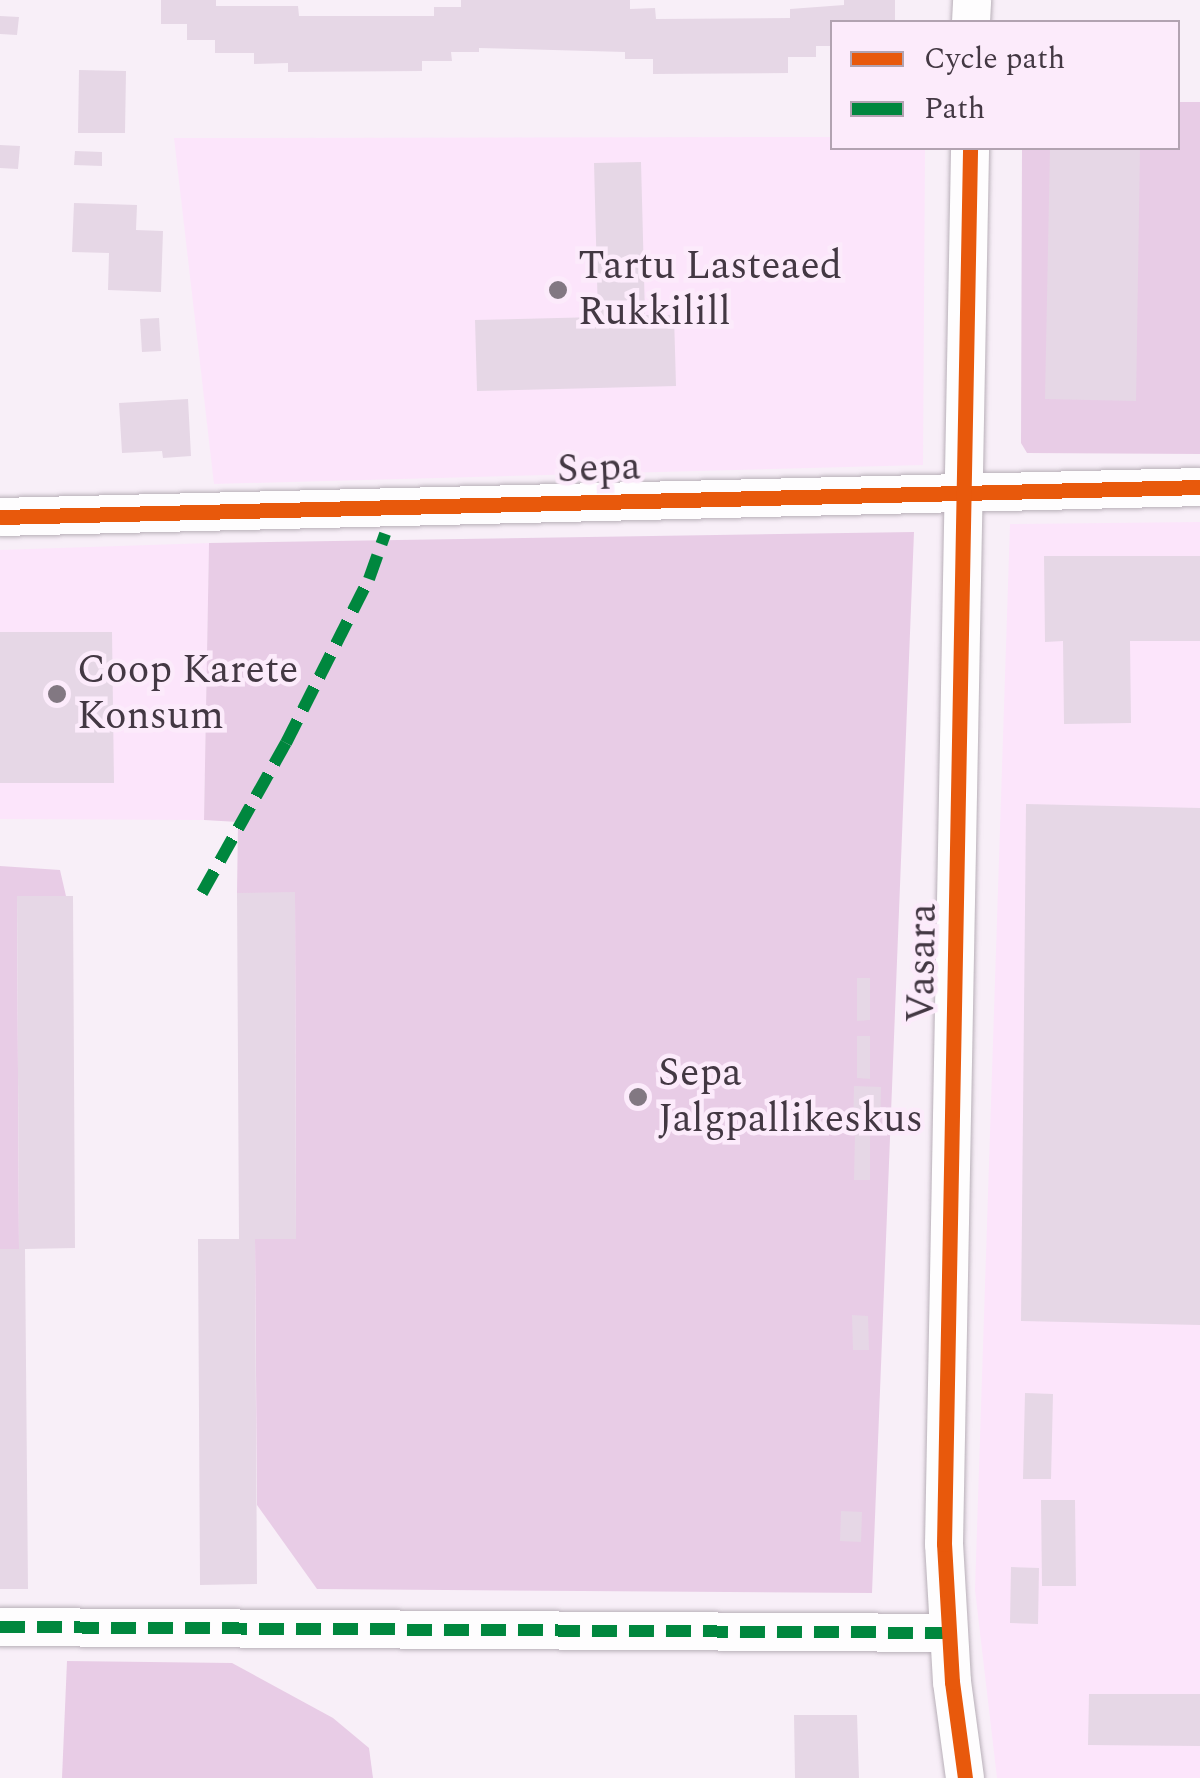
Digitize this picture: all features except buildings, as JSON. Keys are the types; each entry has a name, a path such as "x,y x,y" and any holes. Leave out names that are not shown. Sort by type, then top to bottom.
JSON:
{"street":[{"name":"Vasara","path":"964,1778 948,1633 945,1524 970,150"},
{"name":"Sepa","path":"0,517 1200,487"},
{"path":"0,1627 948,1633"}],"shaded area":[{"path":"1180,102 1200,102 1200,454 1027,453 1021,443 1022,150 1180,150"},
{"name":"Tartu Lasteaed Rukkilill","path":"830,137 830,150 925,150 923,465 214,484 174,138"},
{"path":"1200,522 1200,1778 997,1778 975,1590 1010,524"},
{"name":"Sepa Jalgpallikeskus","path":"914,532 872,1593 317,1589 257,1505 255,1239 296,1238 295,893 237,893 238,822 204,820 209,543"},
{"path":"209,543 204,820 0,819 0,550"},
{"path":"0,866 60,870 66,896 17,896 19,1249 0,1249"},
{"path":"67,1661 232,1663 333,1718 369,1748 373,1778 62,1778"}],"marked path":[{"path":"202,893 286,743 369,579 385,534"},
{"path":"0,1627 948,1633"}],"cycle path":[{"path":"965,1778 952,1682 944,1544 970,150"},
{"path":"0,517 1200,487"}],"place":[{"name":"Tartu Lasteaed Rukkilill","path":"558,290"},
{"name":"Coop Karete Konsum","path":"57,694"},
{"name":"Sepa Jalgpallikeskus","path":"638,1097"}]}
